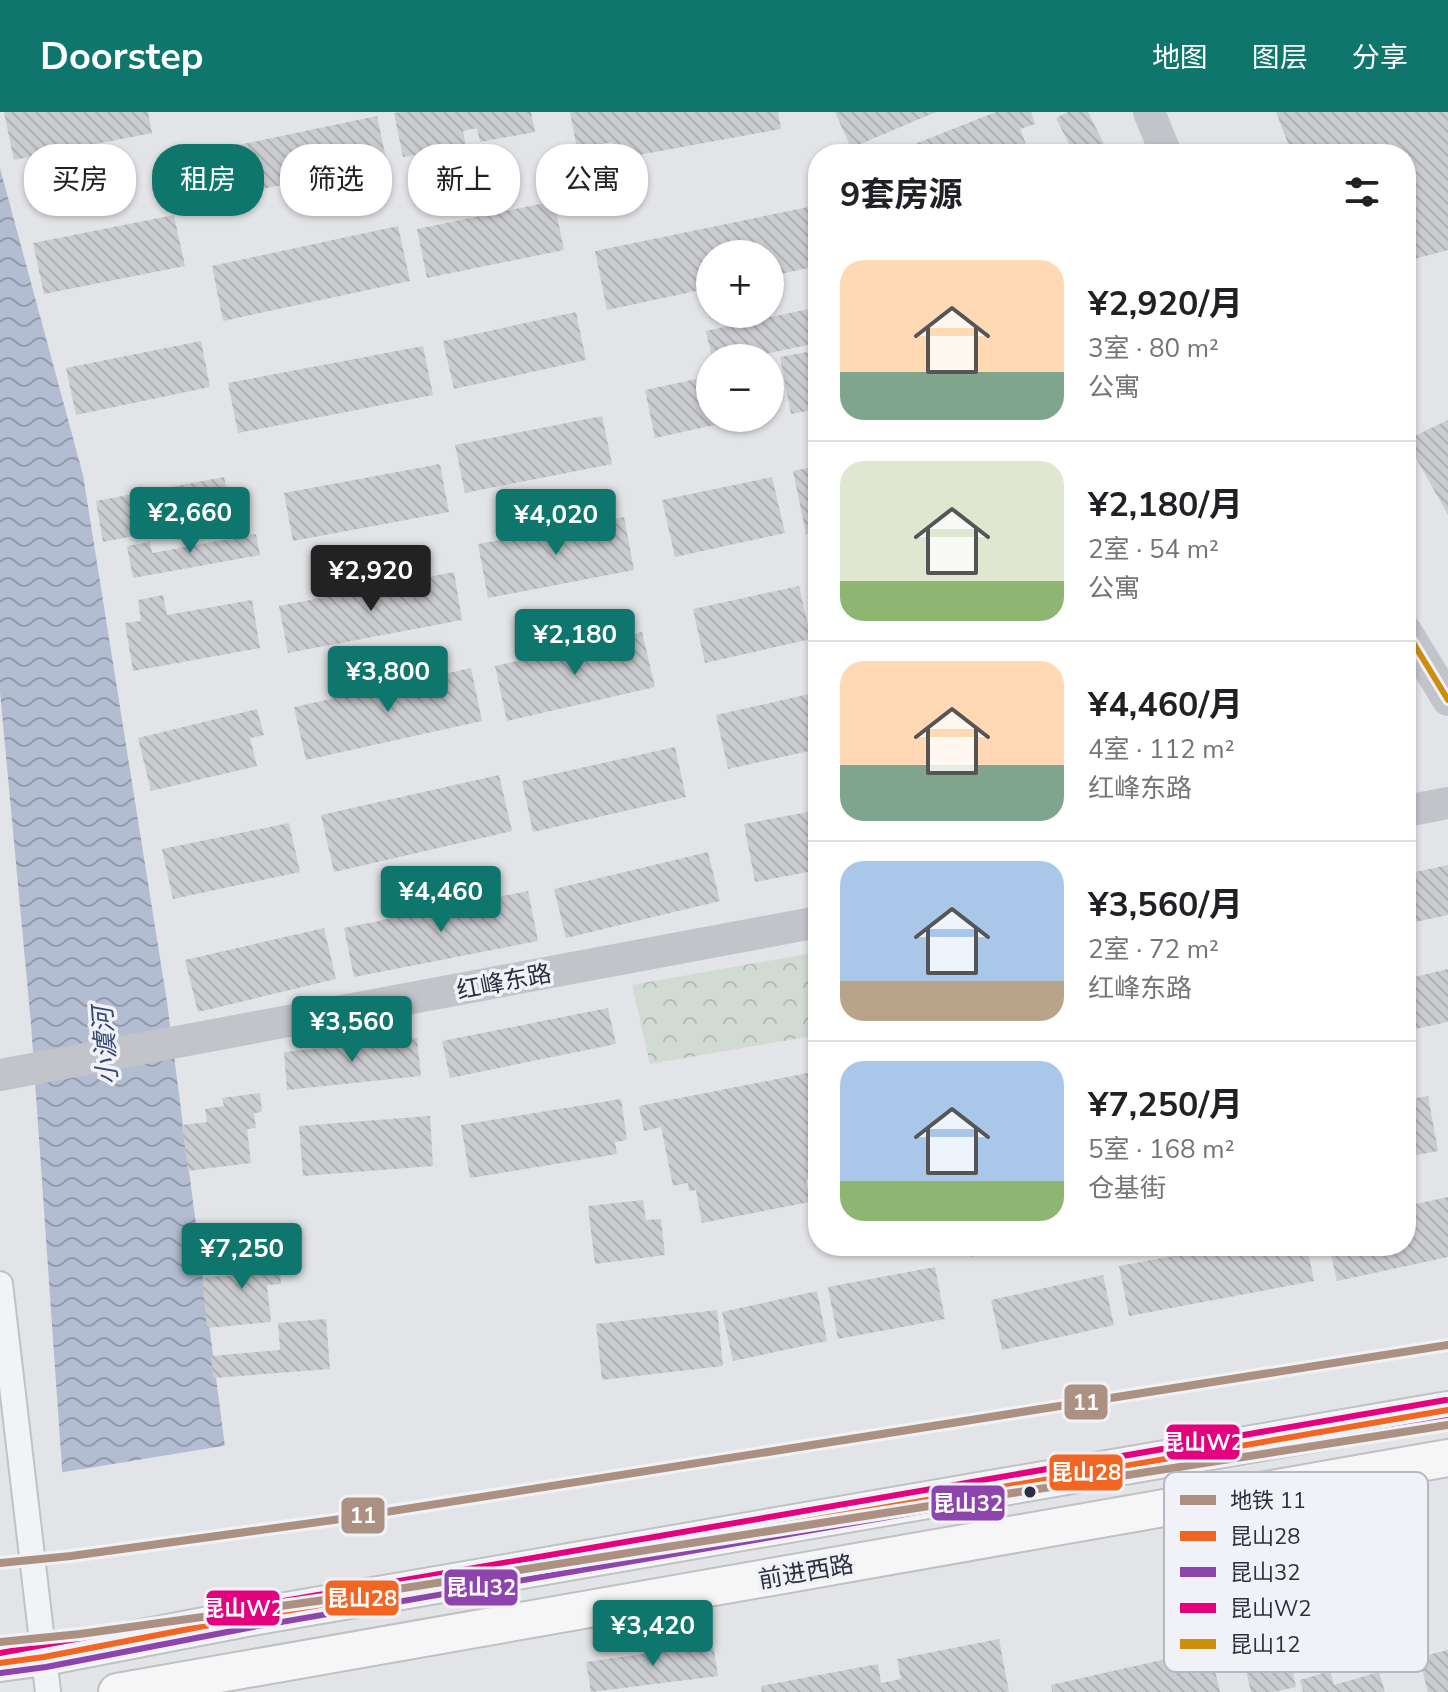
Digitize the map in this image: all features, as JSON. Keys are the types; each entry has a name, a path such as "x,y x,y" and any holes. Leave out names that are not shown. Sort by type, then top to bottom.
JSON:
{"main road":[{"name":"前进西路","path":"0,1663 55,1667 251,1617 1448,1410"},
{"name":"前进西路","path":"1369,1472 1448,1458"},
{"name":"前进西路","path":"117,1692 1164,1508"}],"street":[{"path":"1149,112 1162,144"},
{"path":"1416,647 1448,700"},
{"path":"1416,809 1448,803"},
{"name":"红峰东路","path":"5,1074 808,924"},
{"path":"0,1284 55,1667"}],"green space":[{"path":"808,954 808,1037 650,1064 632,985"}],"water":[{"name":"小澞河","path":"0,168 83,475 167,1002 231,1493 64,1497 31,1024 0,692"}],"pier":[{"path":"229,1445 253,1692 80,1692 58,1473"}],"building":[{"path":"4,112 148,112 152,133 96,144 24,144 24,158 14,160"},
{"path":"531,112 535,132 480,142 477,128 463,131 466,144 408,144 408,156 403,157 394,113"},
{"path":"570,112 778,112 781,129 648,153 648,144 576,144"},
{"path":"835,112 936,112 860,144 849,144"},
{"path":"996,112 1031,112 1035,124 1020,129 1026,144 914,144"},
{"path":"1068,112 1088,112 1104,144 1069,144 1056,118"},
{"path":"1276,112 1448,112 1448,250 1416,258 1416,144 1288,144"},
{"path":"377,116 383,144 280,144 280,185 264,189 264,144 243,144"},
{"path":"536,205 536,216 557,216 564,250 427,278 417,229 481,216 520,216 520,208"},
{"path":"808,207 808,268 784,273 784,240 696,240 696,291 607,310 595,251"},
{"path":"174,216 185,266 44,294 33,243"},
{"path":"398,226 410,281 223,321 212,266"},
{"path":"808,309 808,345 784,350 784,344 709,344 706,331 720,328 784,328 784,314"},
{"path":"576,312 586,360 454,389 443,341"},
{"path":"201,341 210,387 76,415 66,368"},
{"path":"423,346 433,395 238,433 228,383"},
{"path":"808,352 808,411 791,414 784,378 784,356"},
{"path":"696,379 696,429 655,438 645,390"},
{"path":"602,416 612,464 465,493 455,445"},
{"path":"1448,420 1448,515 1416,458 1416,435"},
{"path":"440,464 449,512 293,541 284,493"},
{"path":"808,468 806,534 793,471"},
{"path":"224,477 232,517 103,542 96,501"},
{"path":"772,477 785,533 675,557 662,500"},
{"path":"624,517 634,570 488,598 478,544"},
{"path":"256,534 260,555 133,578 127,546 150,542 152,553"},
{"path":"454,572 462,620 288,653 279,606"},
{"path":"799,586 808,640 705,663 693,609"},
{"path":"163,595 167,615 252,600 260,648 133,671 125,623 141,621 138,600"},
{"path":"642,632 655,687 507,721 495,666"},
{"path":"471,668 482,721 306,760 294,707"},
{"path":"808,694 808,751 728,769 716,715"},
{"path":"257,709 264,735 250,738 257,766 151,791 138,738"},
{"path":"675,747 686,797 533,832 522,781"},
{"path":"499,775 512,831 334,872 321,815"},
{"path":"808,812 808,872 755,882 744,824"},
{"path":"289,823 300,872 173,899 162,849"},
{"path":"708,852 720,901 566,938 554,889"},
{"path":"1448,865 1448,915 1416,922 1416,872"},
{"path":"528,891 538,941 354,977 344,928"},
{"path":"324,928 336,979 198,1012 185,960"},
{"path":"1448,969 1448,1022 1416,1029 1416,977"},
{"path":"608,1008 616,1044 450,1078 442,1041"},
{"path":"417,1038 421,1076 287,1090 284,1052"},
{"path":"808,1073 808,1202 702,1223 696,1190 689,1191 688,1183 673,1186 661,1127 644,1131 639,1106"},
{"path":"260,1093 262,1112 254,1113 256,1128 247,1129 251,1163 188,1171 182,1125 207,1122 205,1109 224,1106 222,1098"},
{"path":"1428,1096 1438,1151 1416,1155 1416,1098"},
{"path":"621,1099 627,1140 615,1142 617,1154 470,1178 461,1125"},
{"path":"430,1116 433,1166 303,1176 299,1126"},
{"path":"1448,1197 1448,1257 1337,1281 1331,1256 1416,1256 1416,1204"},
{"path":"643,1200 646,1220 661,1219 665,1255 595,1264 588,1206"},
{"path":"278,1250 281,1284 267,1285 271,1322 207,1328 202,1278 235,1275 233,1253"},
{"path":"1173,1256 1309,1256 1314,1281 1129,1316 1119,1266"},
{"path":"935,1267 945,1319 838,1339 828,1287"},
{"path":"1103,1275 1114,1325 1002,1350 991,1300"},
{"path":"817,1291 827,1341 733,1361 722,1312"},
{"path":"717,1310 723,1366 602,1380 596,1324"},
{"path":"326,1319 330,1369 213,1378 211,1356 280,1350 278,1323"},
{"path":"999,1639 1009,1692 762,1692 761,1686 878,1664 881,1683 901,1679 897,1659"},
{"path":"713,1644 718,1676 591,1692 586,1662"},
{"path":"1448,1650 1448,1692 1428,1692 1423,1672 1428,1672 1428,1655"},
{"path":"1164,1659 1164,1672 1215,1672 1220,1692 1052,1692 1051,1685"},
{"path":"1247,1672 1300,1672 1293,1674 1296,1687 1273,1692 1251,1692"},
{"path":"1330,1672 1334,1685 1379,1672 1385,1692 1303,1692 1300,1680"}],"metro line":[{"name":"11","path":"0,1563 341,1519 1448,1345"},
{"name":"11","path":"0,1642 80,1634 353,1596 1448,1425"}],"transit line":[{"name":"昆山12","path":"1416,647 1448,700"},
{"name":"昆山W2","path":"0,1653 1446,1400"},
{"name":"昆山28","path":"0,1663 1448,1410"},
{"name":"昆山32","path":"1,1673 1448,1420"}]}
